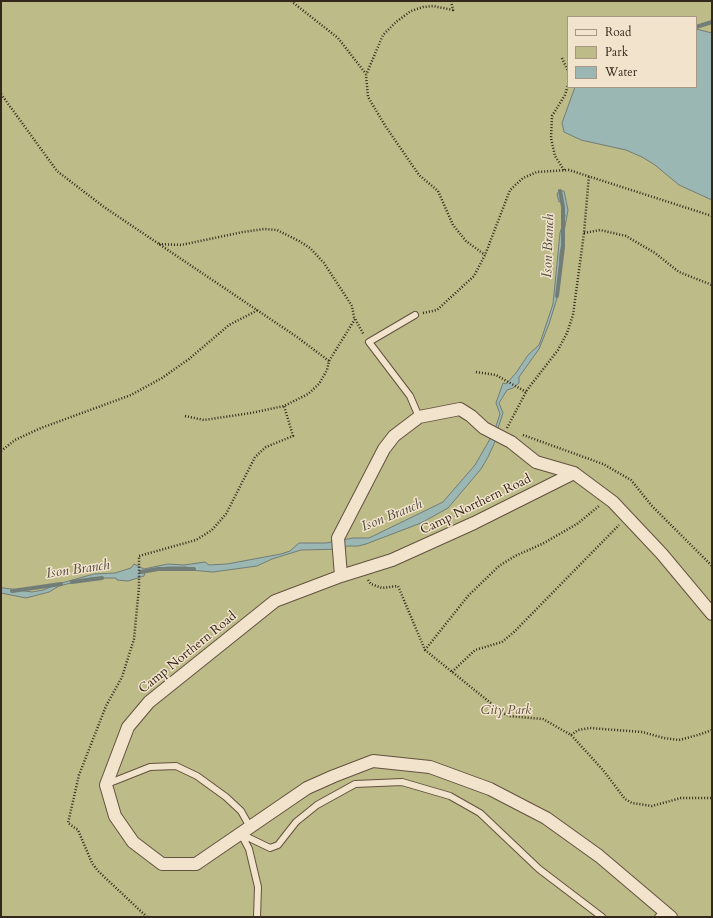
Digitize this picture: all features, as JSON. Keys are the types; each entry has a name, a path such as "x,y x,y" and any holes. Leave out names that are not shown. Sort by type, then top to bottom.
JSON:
{"street":[{"path":"341,576 338,538 384,449 394,436 419,417 460,409 471,416 484,428 502,434 536,462 574,473 608,498 662,554 712,614"},
{"name":"Camp Northern Road","path":"106,784 128,727 149,702 275,602 341,576 392,560 474,523 574,473"},
{"path":"106,784 115,816 133,842 162,864 196,864 307,788 373,761 430,767 490,789 546,818 599,856 664,915"}],"lane":[{"path":"415,315 369,342 410,396 419,417"},
{"path":"106,784 150,767 176,766 197,776 226,797 241,811 258,887 257,917"},
{"path":"246,831 270,848 278,845 296,822 317,805 355,784 402,782 450,796 480,813 539,869 602,917"}],"path":[{"path":"291,1 338,38 366,75"},
{"path":"451,1 453,10 433,6 423,7 411,11 396,22 383,35 366,75 368,97 386,127 419,175 438,191 453,225 466,241 486,255"},
{"path":"562,58 567,69"},
{"path":"564,170 555,156 551,138 552,116 565,95 567,88"},
{"path":"1,94 57,171 104,207 258,310 329,361"},
{"path":"415,315 437,310 474,276 486,255 510,190 523,178 537,172 564,170 589,175 712,216"},
{"path":"502,434 526,392 558,350 567,333 573,315 584,233 589,175"},
{"path":"159,244 181,245 264,228 277,230 300,240 324,263 352,306 355,319 369,342"},
{"path":"584,233 600,230 626,236 655,253 680,272 712,285"},
{"path":"1,451 15,440 41,428 131,395 162,378 189,359 229,325 258,310"},
{"path":"185,416 204,420 284,406 308,394 319,384 328,370 329,361 355,319"},
{"path":"476,372 496,375 526,392"},
{"path":"139,581 139,556 196,540 212,530 226,514 255,456 266,447 293,436 284,406"},
{"path":"502,434 513,431"},
{"path":"520,434 603,464 631,480 652,506 712,566"},
{"path":"425,650 468,596 499,566 515,556 542,544 577,524 608,498"},
{"path":"452,672 475,650 502,642 514,632 628,518"},
{"path":"362,569 371,584 382,588 398,586 425,650 503,713 509,716 542,719 571,735 603,770 618,792 632,803 652,806 681,798 712,798"},
{"path":"571,735 578,730 596,728 642,732 664,738 679,740 712,730"}],"green space":[{"name":"City Park","path":"1,1 712,1 712,917 1,917"}],"water":[{"path":"697,29 712,33 712,200 679,185 655,165 642,157 626,150 581,140 564,132 562,123 575,88 697,88"},
{"path":"559,191 564,191 568,210 560,254 558,295 549,324 539,349 519,377 519,383 513,388 507,390 499,403 503,413 498,428 499,433 488,457 481,469 448,508 421,523 366,544 347,546 343,549 301,550 272,559 257,566 213,572 190,570 187,567 168,567 150,569 145,572 144,576 128,581 117,580 116,578 91,578 59,586 49,592 26,598 1,593 1,588 32,592 43,590 58,584 94,574 115,573 131,568 134,564 144,569 168,564 184,565 205,562 209,565 227,564 281,554 290,551 299,543 326,543 353,538 369,538 443,502 475,465 494,432 500,414 496,403 503,383 506,384 516,373 528,355 539,345 542,337 553,304 560,233 565,216 562,200 559,202 557,194"}],"waterway":[{"name":"Ison Branch","path":"697,27 712,22"},
{"name":"Ison Branch","path":"557,296 563,247 563,207 560,191"},
{"name":"Ison Branch","path":"141,572 158,569 194,569"},
{"name":"Ison Branch","path":"72,582 102,578"},
{"name":"Ison Branch","path":"12,591 61,584"}]}
